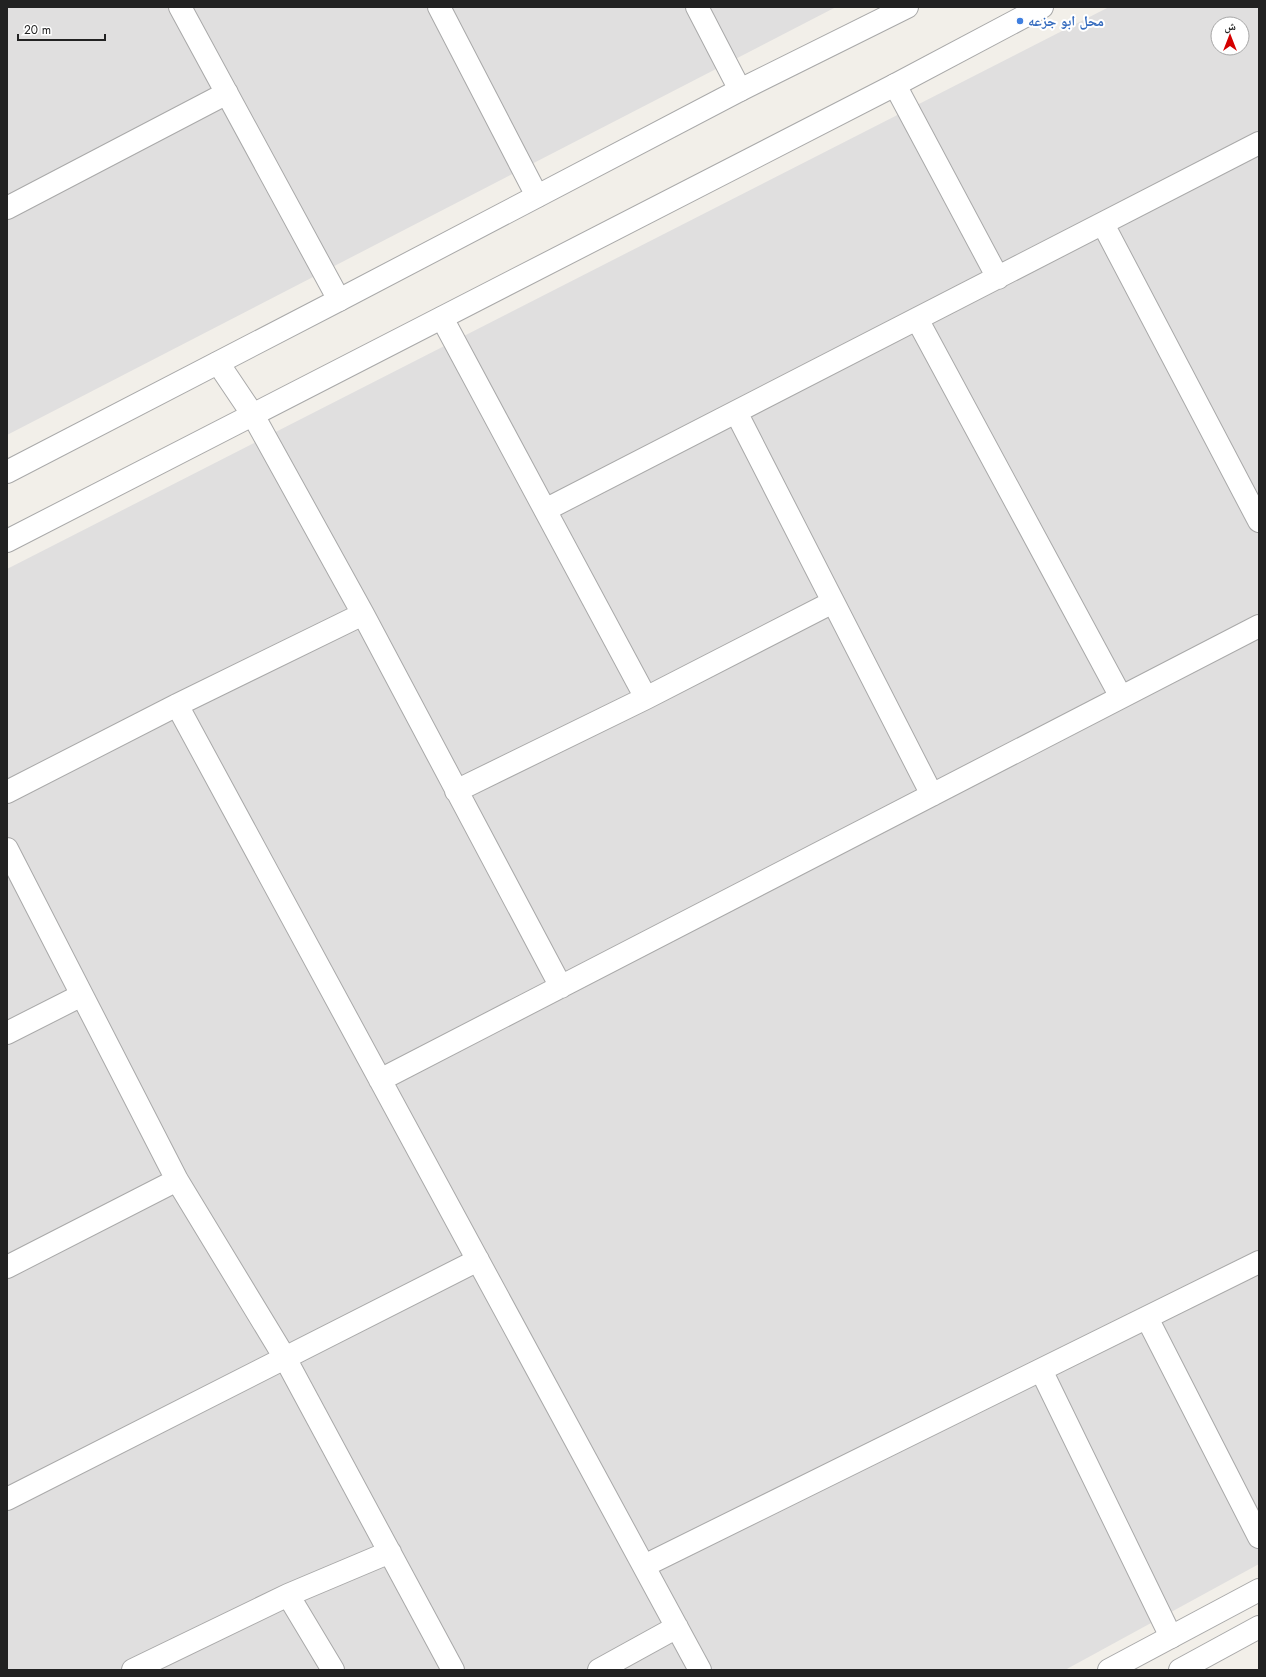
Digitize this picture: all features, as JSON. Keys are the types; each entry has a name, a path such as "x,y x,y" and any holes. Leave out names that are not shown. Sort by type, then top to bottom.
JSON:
{"street":[{"path":"180,7 339,300"},
{"path":"439,7 537,196"},
{"path":"697,7 740,90"},
{"path":"7,472 740,90 906,7"},
{"path":"7,541 895,85 1042,7"},
{"path":"895,85 998,278"},
{"path":"7,208 227,93"},
{"path":"545,510 1259,143"},
{"path":"1103,224 1259,521"},
{"path":"442,318 646,698"},
{"path":"917,319 1121,697"},
{"path":"218,363 253,415 363,614 561,987"},
{"path":"736,412 932,795"},
{"path":"456,791 646,698 833,602"},
{"path":"7,792 363,614"},
{"path":"380,1080 1259,626"},
{"path":"177,706 700,1670"},
{"path":"7,849 177,1180 285,1358 453,1670"},
{"path":"7,1033 82,995"},
{"path":"7,1267 177,1180"},
{"path":"7,1499 478,1260"},
{"path":"644,1566 1259,1262"},
{"path":"1147,1318 1259,1537"},
{"path":"1041,1370 1171,1637"},
{"path":"133,1670 288,1595 390,1552"},
{"path":"1110,1670 1259,1590"},
{"path":"288,1595 332,1670"},
{"path":"599,1670 677,1627"},
{"path":"1180,1670 1259,1627"}],"shaded area":[{"path":"7,7 836,7 7,435"},
{"path":"1109,7 1259,7 1259,1564 1065,1670 7,1670 7,569"}],"place":[{"name":"محل ابو جزعه","path":"1020,21"}]}
